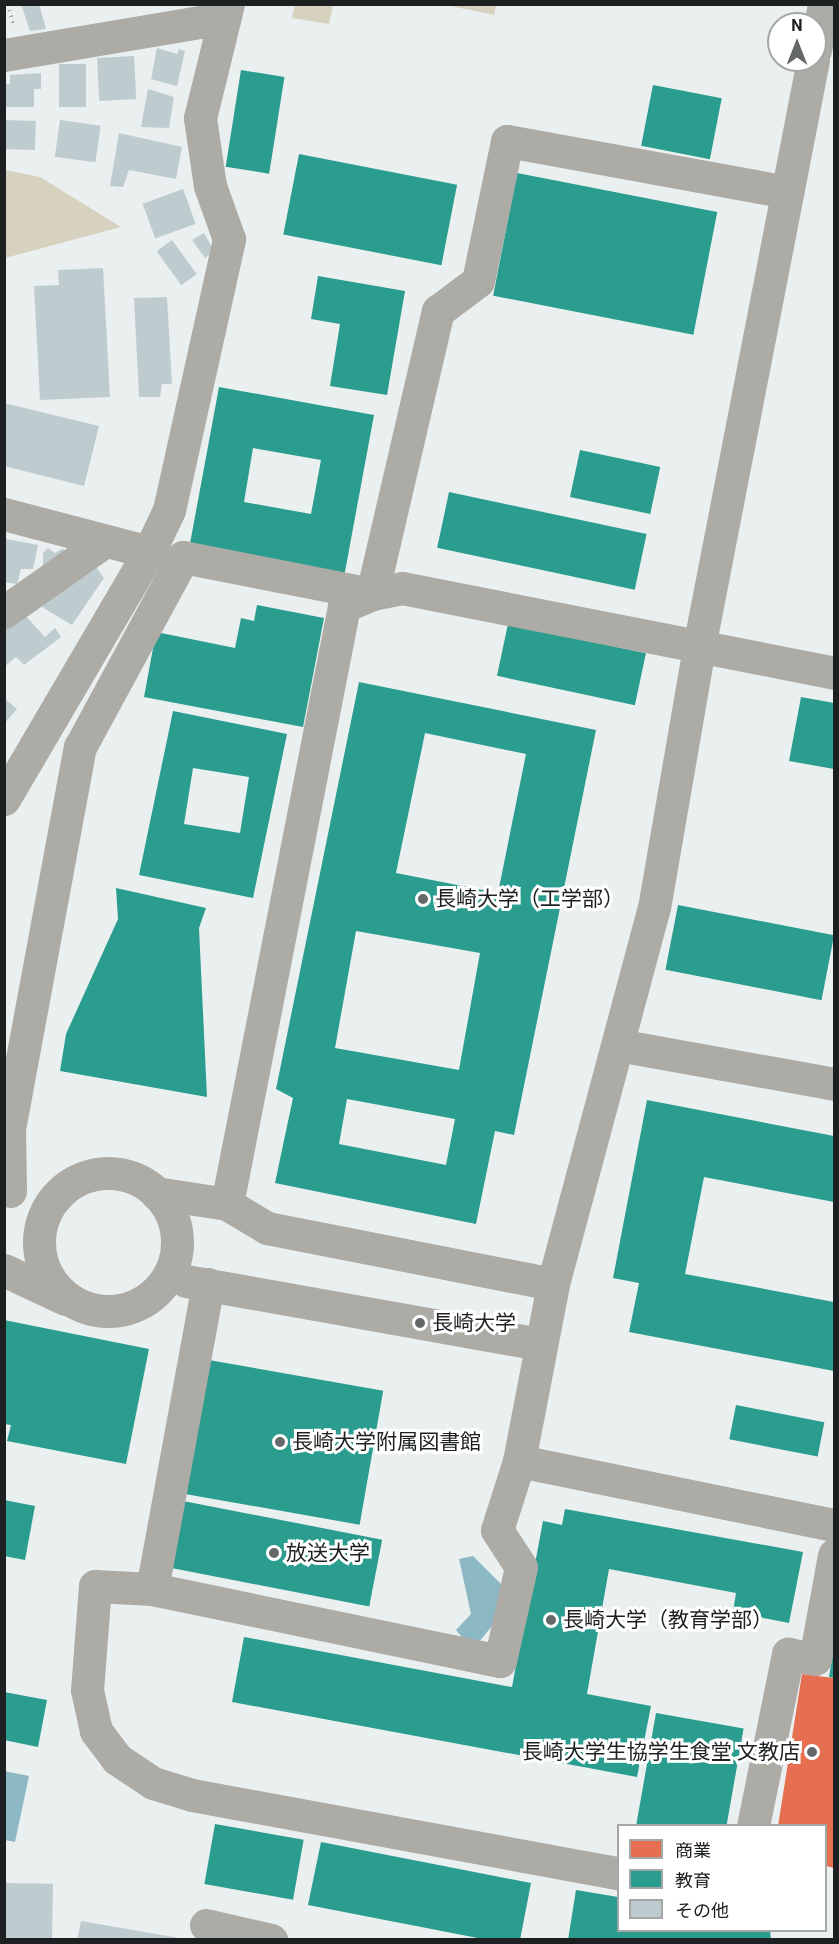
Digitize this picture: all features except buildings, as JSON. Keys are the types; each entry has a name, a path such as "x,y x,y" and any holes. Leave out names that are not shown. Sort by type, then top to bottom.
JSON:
{"street":[{"path":"4,55 225,11 200,118 210,186 229,239 169,510 148,552 4,799"},
{"path":"617,1873 192,1795 153,1783 117,1759 96,1731 87,1690 95,1586 152,1589 500,1661 521,1567 498,1530 519,1461 553,1284 654,908 699,647 811,72"},
{"path":"372,594 438,311 478,280 507,141 787,192"},
{"path":"4,514 148,552"},
{"path":"4,612 105,541"},
{"path":"372,594 183,557 80,747 9,1129 7,1191 102,1173 122,1175 156,1193 228,1204 267,1228 553,1284"},
{"path":"228,1204 344,606 372,594 402,588 834,673"},
{"path":"618,1045 834,1084"},
{"path":"82,1306 62,1294 47,1276 39,1253 39,1230 47,1208 62,1190 83,1178"},
{"path":"4,1270 82,1306 121,1310 141,1303 167,1277 177,1252 176,1230 169,1210 156,1193"},
{"path":"167,1277 540,1344"},
{"path":"152,1589 208,1284"},
{"path":"519,1461 834,1525"},
{"path":"753,1824 788,1654 815,1659 834,1555"},
{"path":"206,1925 271,1940"}],"shaded area":[{"path":"496,4 494,15 446,5"},
{"path":"295,5 333,5 329,24 292,18"},
{"path":"5,170 40,177 121,227 5,258"}],"water":[{"path":"473,1556 501,1584 496,1621 479,1642 466,1642 456,1630 471,1614 459,1559"},
{"path":"4,1771 29,1776 15,1842 5,1840"}],"place":[{"name":"長崎大学（工学部）","path":"423,899"},
{"name":"長崎大学","path":"420,1323"},
{"name":"長崎大学附属図書館","path":"280,1442"},
{"name":"放送大学","path":"274,1553"},
{"name":"長崎大学（教育学部）","path":"551,1620"},
{"name":"長崎大学生協学生食堂 文教店","path":"812,1752"}]}
